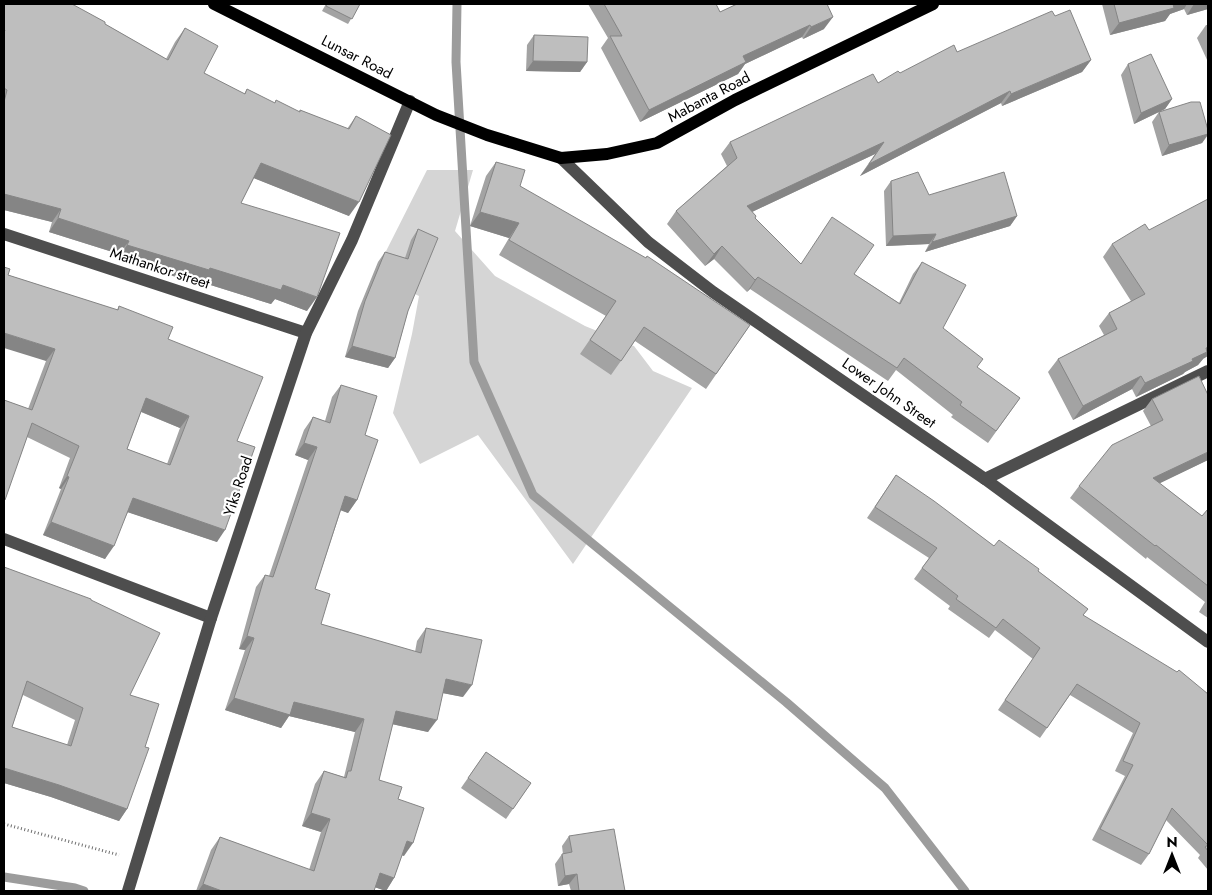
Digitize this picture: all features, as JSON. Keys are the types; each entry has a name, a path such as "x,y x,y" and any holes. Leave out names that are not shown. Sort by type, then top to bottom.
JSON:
{"main road":[{"name":"Lunsar Road","path":"214,4 436,115 487,135"},
{"name":"Mabanta Road","path":"487,135 561,158 607,154 656,144 735,100 933,4"}],"street":[{"name":"Yiks Road","path":"128,891 211,618 306,334 352,240 410,101"},
{"name":"Lower John Street","path":"561,158 648,242 713,292 985,478 1208,642"},
{"name":"Mathankor street","path":"4,234 306,334"},
{"path":"985,478 1208,371"},
{"path":"4,539 211,618"}],"path":[{"path":"4,824 138,860"}],"shaded area":[{"path":"427,170 473,170 455,231 495,276 585,326 634,346 653,371 692,388 573,564 478,435 420,464 393,413 419,296 374,275"}],"building":[{"path":"4,4 72,4 168,60 185,28 218,46 204,73 245,94 247,89 275,103 276,100 300,112 300,110 349,129 356,116 391,135 359,202 261,163 241,203 340,233 317,297 283,285 281,290 127,245 129,241 58,218 61,209 4,194 4,102 7,90 4,88"},
{"path":"327,4 360,4 352,19 326,6"},
{"path":"604,4 716,4 720,12 737,4 827,4 833,17 811,27 810,25 743,56 746,62 649,110 610,36 622,36"},
{"path":"1114,4 1173,4 1174,8 1119,23"},
{"path":"1070,10 1091,60 1011,94 1010,91 869,164 884,142 747,206 756,216 755,218 801,264 832,217 874,245 854,274 900,304 922,262 966,285 943,328 983,359 977,367 1020,398 996,431 960,405 962,402 904,358 897,368 758,277 755,280 722,246 714,254 676,211 737,158 730,142 873,74 878,83 898,71 900,73 954,45 957,52 1052,11 1055,16"},
{"path":"534,35 588,37 587,62 533,61"},
{"path":"1151,54 1172,99 1141,113 1128,64"},
{"path":"1191,102 1200,102 1208,134 1169,145 1159,112"},
{"path":"496,162 525,170 520,186 646,258 647,256 750,325 716,374 644,327 621,361 590,340 616,301 509,240 519,223 480,212"},
{"path":"918,172 929,195 1004,172 1017,216 932,242 936,234 893,236 891,181"},
{"path":"1208,199 1207,352 1192,359 1193,361 1145,383 1141,376 1083,406 1058,359 1117,329 1109,313 1145,294 1112,244 1145,224 1149,230"},
{"path":"418,229 438,238 408,311 395,358 352,346 365,301 385,252 408,259"},
{"path":"4,267 10,269 8,275 118,310 119,306 173,327 168,339 263,377 237,441 255,447 225,530 133,498 114,546 51,522 79,446 32,423 5,500 4,400 32,410 55,349 4,333","holes":["146,398 189,416 170,465 127,449"]},
{"path":"1199,376 1208,395 1208,452 1153,478 1202,516 1208,509 1208,586 1079,486 1112,445 1163,420 1152,399"},
{"path":"341,385 377,396 365,435 378,440 357,500 345,496 315,589 330,594 321,624 421,653 426,628 482,640 472,685 446,679 437,720 396,711 379,780 402,787 398,799 424,808 413,843 407,841 394,878 380,873 374,891 222,891 203,884 220,837 314,871 330,819 311,813 324,771 346,778 348,771 351,771 364,719 294,702 290,715 234,698 254,638 247,636 265,575 273,577 317,447 304,443 313,417 330,423"},
{"path":"896,475 994,546 999,540 1039,569 1038,571 1088,609 1083,615 1177,672 1179,670 1208,694 1208,845 1172,808 1149,854 1100,829 1133,765 1123,761 1140,723 1077,684 1047,728 1005,700 1040,648 1003,619 996,628 956,599 958,596 922,568 937,548 875,507"},
{"path":"4,567 91,599 160,633 130,695 159,704 145,747 149,748 127,809 4,768","holes":["27,681 83,708 71,746 12,727"]},
{"path":"486,752 531,783 513,809 468,778"},
{"path":"614,829 625,891 579,891 577,874 565,876 562,854 572,852 569,836"}],"waterway":[{"path":"457,4 456,62 474,362 533,495 786,702 885,788 965,891"},
{"path":"4,877 84,891"}]}
